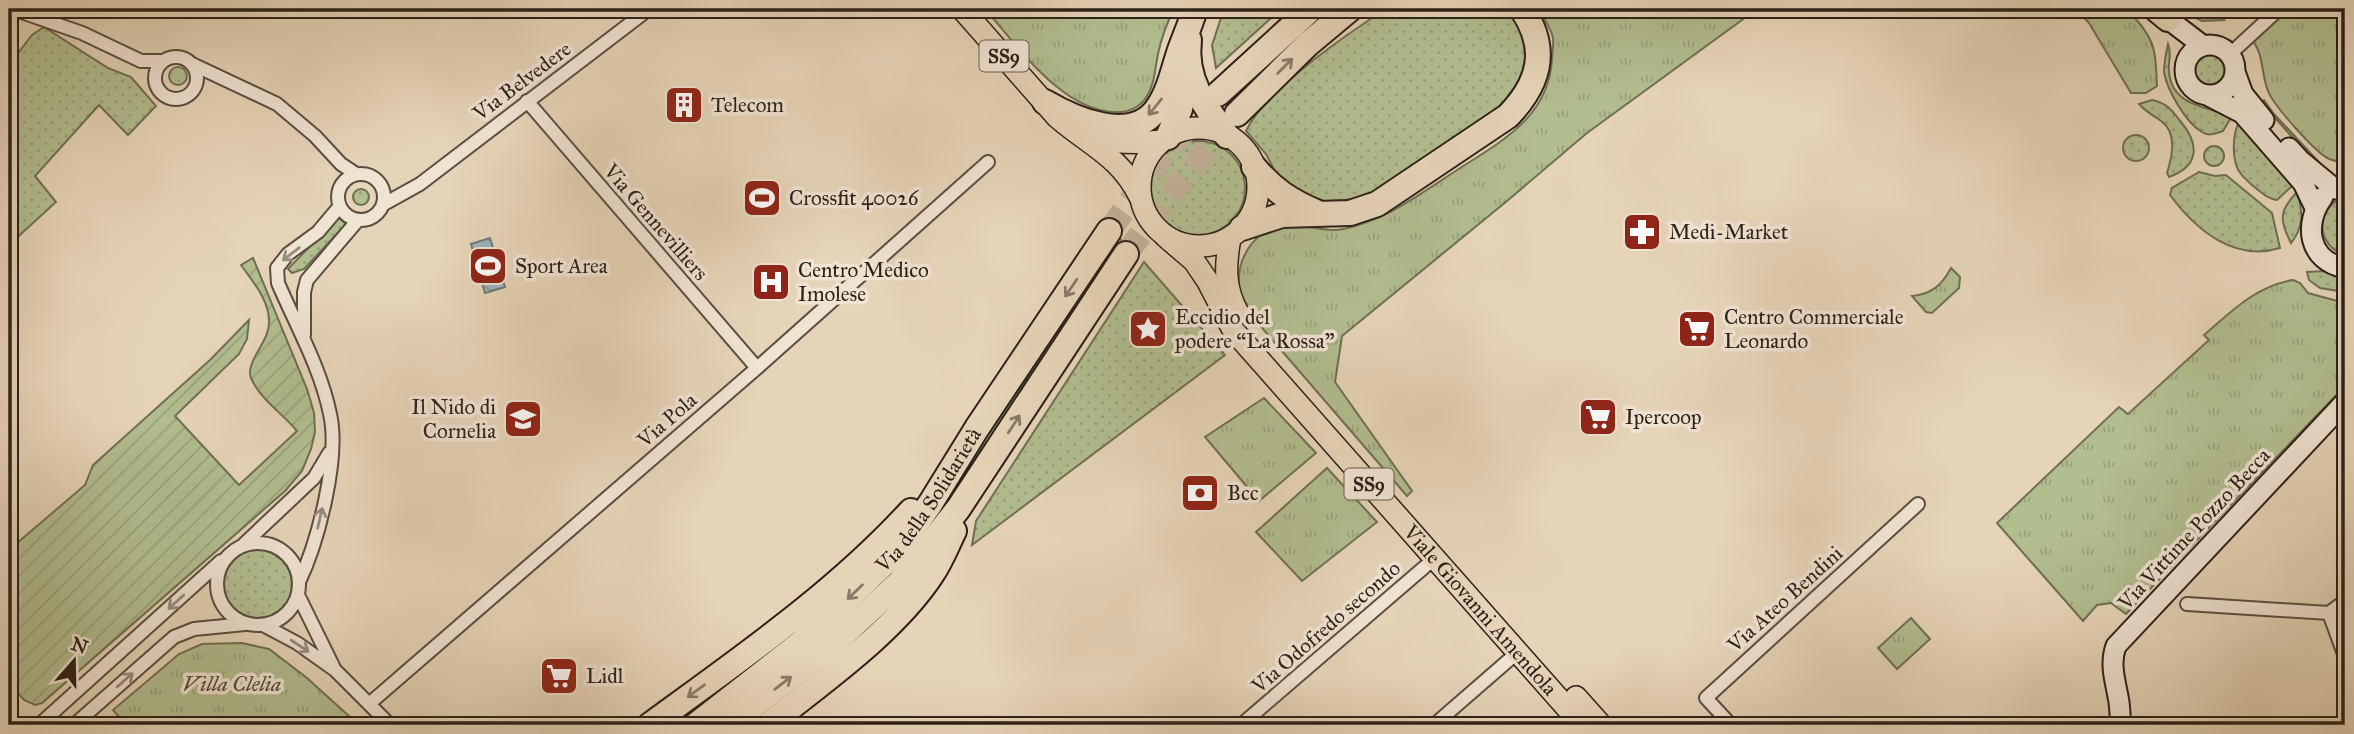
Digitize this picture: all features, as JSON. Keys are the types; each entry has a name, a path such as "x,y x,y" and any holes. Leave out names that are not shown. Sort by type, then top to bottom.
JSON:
{"highway":[{"path":"1218,94 1315,13 1350,9"},
{"path":"1189,67 1200,99 1232,125 1315,13 1356,9"},
{"path":"1254,167 1276,191 1291,202 1316,212 1334,215 1377,204 1508,116 1524,100 1530,89 1539,49 1536,35 1522,9"},
{"path":"1045,103 1060,111 1109,126 1126,126 1139,122 1154,112 1165,94 1193,16"},
{"path":"1165,139 1180,109 1189,67 1188,48 1193,16"},
{"path":"1236,233 1282,215 1316,212"},
{"name":"Via della Solidarietà","path":"696,725 801,643 897,551 1110,231"},
{"name":"Via della Solidarietà","path":"729,725 832,645 900,582 958,509 1126,254"},
{"path":"650,725 776,632 869,553 930,491 977,428"},
{"path":"768,725 867,644 907,605 932,574 995,452"}],"main road":[{"name":"SS9","path":"962,9 1073,131 1115,161 1131,179 1145,213 1166,237"},
{"name":"SS9","path":"1073,131 1110,142 1134,144 1165,139 1197,128 1213,130 1232,125"},
{"path":"1232,125 1254,167"},
{"path":"1140,199 1139,186 1146,161 1165,139"},
{"name":"SS9","path":"1236,233 1255,205 1258,192 1254,167"},
{"path":"1166,237 1198,247 1220,243 1236,233"},
{"name":"Viale Giovanni Amendola","path":"1236,233 1226,259 1227,288 1244,322 1444,551 1601,725"},
{"name":"Viale Giovanni Amendola","path":"1166,237 1194,261 1233,330 1582,725"}],"street":[{"path":"13,9 82,33 141,61 182,58 221,79 251,90 277,104 348,170 356,174"},
{"name":"Via Belvedere","path":"384,204 419,184 649,9"},
{"path":"2207,95 2223,92 2233,80 2232,63 2279,9"},
{"path":"2161,11 2202,45"},
{"path":"2161,11 2185,61"},
{"path":"2315,208 2303,183 2242,113 2193,89 2188,83 2185,61 2195,49 2202,45 2217,45 2232,63 2243,94 2251,105 2300,160 2340,187 2323,196 2315,208 2310,227 2318,252 2328,261 2345,268"},
{"path":"141,61 160,93 169,98 180,99 221,79"},
{"path":"155,83 156,71 163,61"},
{"path":"190,94 197,83 192,64"},
{"name":"Via Gennevilliers","path":"527,101 757,368"},
{"path":"333,156 341,184 338,199 340,206 351,218 358,220 374,216 384,204 385,197 380,182"},
{"name":"Via Pola","path":"369,704 757,368 988,162"},
{"path":"341,184 356,174 369,174 391,187 419,184"},
{"path":"74,725 174,637 194,629 275,622 293,606 308,564 323,507 330,474 332,446 330,413 320,379 276,277 277,268 318,232 340,206"},
{"path":"276,277 282,285 290,288 299,286 358,220"},
{"path":"304,342 304,292 307,280"},
{"name":"Via Vittime Pozzo Becca","path":"2121,725 2113,669 2116,646 2345,402"},
{"path":"39,725 227,556 242,546 314,478 332,446"},
{"name":"Via Ateo Bendini","path":"1731,725 1706,698 1918,504"},
{"path":"242,546 268,544 280,549 290,558 296,570 298,589 335,670"},
{"path":"227,556 219,568 216,582 218,596 224,608 234,618 247,624"},
{"name":"Via Odofredo secondo","path":"1241,725 1435,558"},
{"path":"2187,604 2329,613 2345,601"},
{"path":"2329,613 2345,657"},
{"path":"263,625 297,643 335,670 390,725"},
{"path":"1434,725 1518,652"},
{"name":"Via Vittime Pozzo Becca","path":"2119,702 2134,725"}],"green space":[{"path":"985,9 1174,9 1161,43 1150,91 1139,105 1121,112 1100,110 1081,103 1062,91 1028,59"},
{"path":"1224,9 1281,9 1216,68 1212,45"},
{"path":"1386,9 1508,9 1529,41 1529,59 1517,94 1455,142 1363,198 1328,202 1284,189 1266,154 1246,131 1256,115 1289,81 1350,33"},
{"path":"1539,9 1757,9 1587,133 1342,336 1335,382 1412,491 1407,496 1244,307 1239,286 1240,266 1249,248 1264,232 1272,228 1288,225 1335,230 1371,221 1418,196 1502,141 1531,114 1549,80 1553,38"},
{"path":"2076,9 2127,9 2152,43 2157,86 2146,93 2131,93 2089,23"},
{"path":"2178,9 2214,9 2224,20 2202,21 2190,15 2185,17"},
{"path":"2287,9 2345,9 2345,162 2329,159 2314,148 2286,117 2268,91 2259,51 2252,40"},
{"path":"44,27 108,68 131,77 156,106 128,135 99,105 35,176 56,202 9,245 9,65 32,35"},
{"path":"2168,44 2171,83 2176,92 2192,103 2232,116 2223,131 2210,134 2202,132 2178,105 2164,72"},
{"path":"2210,52 2223,57 2228,70 2223,83 2210,88 2197,83 2192,70 2197,57"},
{"path":"178,67 184,70 187,76 184,82 178,85 172,82 169,76 172,70"},
{"path":"2152,100 2162,103 2172,111 2187,131 2193,147 2191,161 2169,177 2167,173 2172,146 2170,132 2161,121 2139,104"},
{"path":"2264,100 2319,162 2316,164 2261,102"},
{"path":"2240,121 2294,184 2277,200 2261,193 2238,169 2234,148 2235,133"},
{"path":"2136,135 2145,139 2149,148 2145,157 2136,161 2127,157 2123,148 2127,139"},
{"path":"1198,141 1216,145 1231,155 1241,170 1245,188 1241,206 1231,221 1216,231 1198,235 1180,231 1165,221 1155,206 1151,188 1155,170 1165,155 1180,145"},
{"path":"2214,146 2221,149 2224,156 2221,163 2214,166 2207,163 2204,156 2207,149"},
{"path":"2199,172 2215,176 2226,175 2272,213 2280,248 2247,251 2232,247 2204,231 2192,220 2170,195 2172,188"},
{"path":"361,189 367,191 367,203 361,205 355,203 353,197 355,191"},
{"path":"2297,192 2301,219 2291,243 2284,228 2283,216 2284,210"},
{"path":"2345,197 2345,255 2328,243 2322,226 2328,209"},
{"path":"338,217 346,224 304,269 292,273 288,269"},
{"path":"1116,234 1126,246 974,471 967,466 1044,351"},
{"path":"253,258 307,389 314,413 315,432 302,471 285,491 42,703 35,705 24,700 9,683 9,550 85,485 93,465 210,360 249,320 247,339 239,354 175,416 239,485 297,431 266,400 251,378 251,365 269,323 264,299 241,265"},
{"path":"1144,262 1225,355 972,545 976,521"},
{"path":"1951,268 1960,277 1959,288 1932,313 1926,312 1912,296 1936,288"},
{"path":"2325,271 2345,276 2345,292 2320,288 2309,280 2307,272"},
{"path":"2293,280 2300,283 2308,293 2345,303 2345,386 2126,614 2111,603 2097,605 2083,621 1997,523 2119,407 2128,414 2209,340 2204,335 2235,309 2267,288"},
{"path":"1264,398 1316,453 1259,501 1205,437"},
{"path":"1327,468 1377,522 1302,581 1256,532"},
{"path":"258,550 271,553 282,560 289,571 292,584 289,597 282,608 271,615 258,618 245,615 234,608 227,597 224,584 227,571 234,560 245,553"},
{"path":"1911,618 1930,639 1897,669 1878,648"},
{"name":"Villa Clelia","path":"242,643 269,649 307,678 350,717 341,725 126,725 113,710 179,654 202,644"}],"water":[{"name":"Sport Area","path":"490,238 505,287 485,293 471,244"}],"tunnel":[{"path":"1109,231 1162,157 1218,94"},
{"path":"1126,254 1185,175 1236,115"}],"place":[{"name":"Telecom","path":"684,105"},
{"name":"Crossfit 40026","path":"762,198"},
{"name":"Medi-Market","path":"1642,232"},
{"name":"Sport Area","path":"488,266"},
{"name":"Centro Medico Imolese","path":"771,282"},
{"name":"Eccidio del podere “La Rossa”","path":"1148,329"},
{"name":"Centro Commerciale Leonardo","path":"1697,329"},
{"name":"Ipercoop","path":"1598,417"},
{"name":"Il Nido di Cornelia","path":"523,419"},
{"name":"Bcc","path":"1200,493"},
{"name":"Lidl","path":"559,676"}]}
